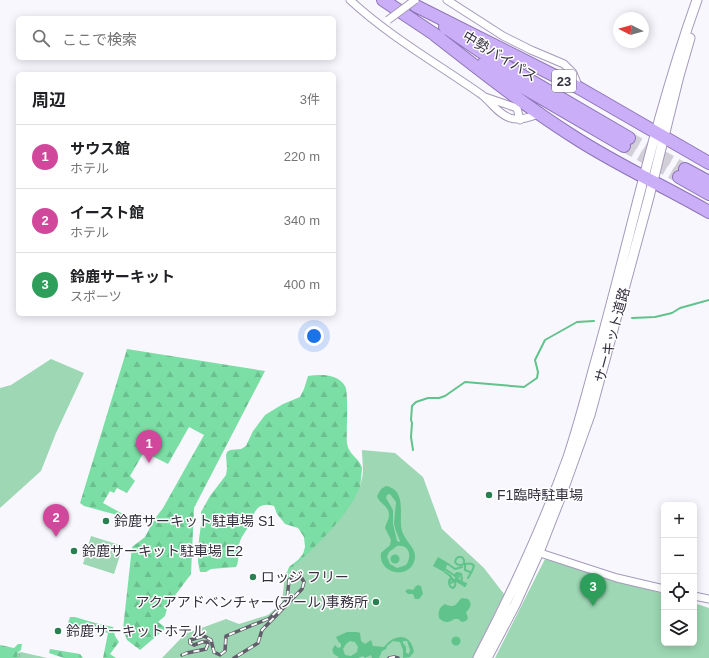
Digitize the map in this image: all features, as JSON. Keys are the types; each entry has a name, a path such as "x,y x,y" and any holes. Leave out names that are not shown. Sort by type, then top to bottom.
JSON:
{"highway":[{"name":"中勢バイパス","path":"384,0 435,35 531,93 626,142 480,51 413,2"},
{"name":"23","path":"413,2 579,88 709,163"},
{"path":"435,35 539,114 614,161 709,212"},
{"path":"709,182 682,173 709,194"}],"street":[{"path":"350,0 404,43 485,97 504,115 520,120 539,114"},
{"path":"447,0 503,36 564,64 573,73 579,88"},
{"path":"659,135 675,64 697,0"},
{"path":"659,135 702,0"},
{"path":"388,20 413,2"},
{"path":"485,97 517,108 520,120"},
{"name":"サーキット道路","path":"478,658 535,551 561,496 590,415 659,135"},
{"path":"535,551 617,578 661,588"},
{"name":"サーキット道路","path":"487,658 515,605 535,551"},
{"path":"697,597 709,599"}],"green space":[{"path":"127,349 265,371 194,508 191,574 168,605 165,616 158,622 166,628 140,650 127,640 123,629 132,547 145,537 204,435 189,427 168,464 144,452 130,476 135,481 127,493 117,488 114,493 110,491 103,503 132,519 84,506 80,503"},
{"path":"51,359 84,373 56,433 41,471 0,508 0,388 11,385"},
{"path":"324,375 334,377 345,386 347,396 347,443 350,451 359,461 362,468 358,511 287,573 289,567 303,554 305,547 304,537 298,528 285,524 277,514 274,506 262,505 253,515 239,543 238,562 236,567 211,569 206,572 200,572 198,562 201,512 210,496 226,475 227,452 230,450 241,449 246,446 253,431 265,415 283,404 300,397 308,376"},
{"path":"362,450 395,453 423,477 442,529 484,568 504,594 473,658 162,658 185,634 226,619 239,624 268,615 282,603 285,574 319,543 342,517 351,504 363,475"},
{"path":"91,536 123,546 114,574 83,564"},
{"path":"545,559 661,593 661,646 697,646 697,604 709,608 709,658 495,658"},
{"path":"70,617 113,627 115,636 119,642 110,654 116,658 103,658 108,633 68,623"},
{"path":"18,644 22,644 21,650 17,653 18,658 0,658 0,645 14,648"},
{"path":"50,649 80,654 83,658 64,658 49,653"},
{"path":"21,652 47,658 18,658 17,653"}],"shaded area":[{"path":"386,486 393,489 400,498 402,531 415,553 414,562 410,568 405,571 394,572 388,569 381,560 381,553 390,545 391,540 385,528 389,518 389,512 377,496 381,489","holes":["390,494 396,502 394,524 400,541 399,542 397,541 393,524 393,510 386,498 387,495","397,546 405,547 409,552 409,558 406,565 397,568 390,564 387,557 389,552"]},
{"path":"393,555 397,555 399,559 397,563 393,563 391,561 391,557"},
{"path":"438,557 448,563 444,572 433,566"},
{"path":"418,585 421,586 423,594 419,599 415,599 413,594 408,594 405,591 408,589 413,590"},
{"path":"462,598 468,599 471,604 466,612 468,618 466,621 462,622 458,619 454,619 446,622 439,618 439,610 443,605 453,606"},
{"path":"347,632 357,632 360,633 361,641 365,644 371,640 373,646 384,647 393,639 402,637 410,641 414,652 410,657 403,658 403,650 400,642 393,641 387,646 386,649 382,651 379,658 372,658 371,655 365,658 363,656 358,658 337,658 339,657 332,651 335,645 338,648 341,647 341,644 336,637","holes":["350,641 355,642 358,647 357,652 351,656 345,655 343,649","403,641 407,641 410,650 409,654 406,653 406,647"]},
{"path":"454,637 458,637 460,641 458,645 454,645 452,643 452,639"}],"waterway":[{"path":"632,318 655,317 672,313 680,308 709,300"},
{"path":"413,450 411,420 412,406 416,402 428,398 439,398 445,396 465,382 524,387 537,378 538,372 535,360 545,340 577,322 594,321"},
{"path":"464,564 464,560 462,557 458,557 456,559 455,562 458,565 461,565 467,563 472,564 474,566 472,571"},
{"path":"448,564 455,569 462,567"},
{"path":"466,564 465,570 470,572"},
{"path":"445,569 455,576"},
{"path":"468,578 472,571"},
{"path":"445,572 450,576 452,579 453,580 453,582 450,583 449,581 450,579 451,579 453,579 454,580 454,581 455,582 455,586 452,588 449,583 449,582 451,579 453,580 455,580 465,586"},
{"path":"455,575 457,573 461,574 462,579 460,583"},
{"path":"456,581 456,575 458,574 459,577 457,578"},
{"path":"456,579 466,584"}],"tunnel":[{"path":"629,138 685,169"},
{"path":"624,146 679,177"}],"railway":[{"path":"182,655 206,649 208,644 207,642 194,645 190,643 190,640 204,636 211,640 214,652 220,655 225,651 226,636 270,618 287,600 289,580 295,576 301,577 304,582 302,589 262,630 258,643 234,658"},
{"path":"389,658 398,658"}],"place":[{"name":"サウス館","path":"149,463"},
{"name":"F1臨時駐車場","path":"489,495"},
{"name":"鈴鹿サーキット駐車場 S1","path":"106,521"},
{"name":"イースト館","path":"56,537"},
{"name":"鈴鹿サーキット駐車場 E2","path":"74,551"},
{"name":"ロッジ フリー","path":"253,577"},
{"name":"アクアアドベンチャー(プール)事務所","path":"376,602"},
{"name":"鈴鹿サーキット","path":"593,606"},
{"name":"鈴鹿サーキットホテル","path":"58,631"}]}
